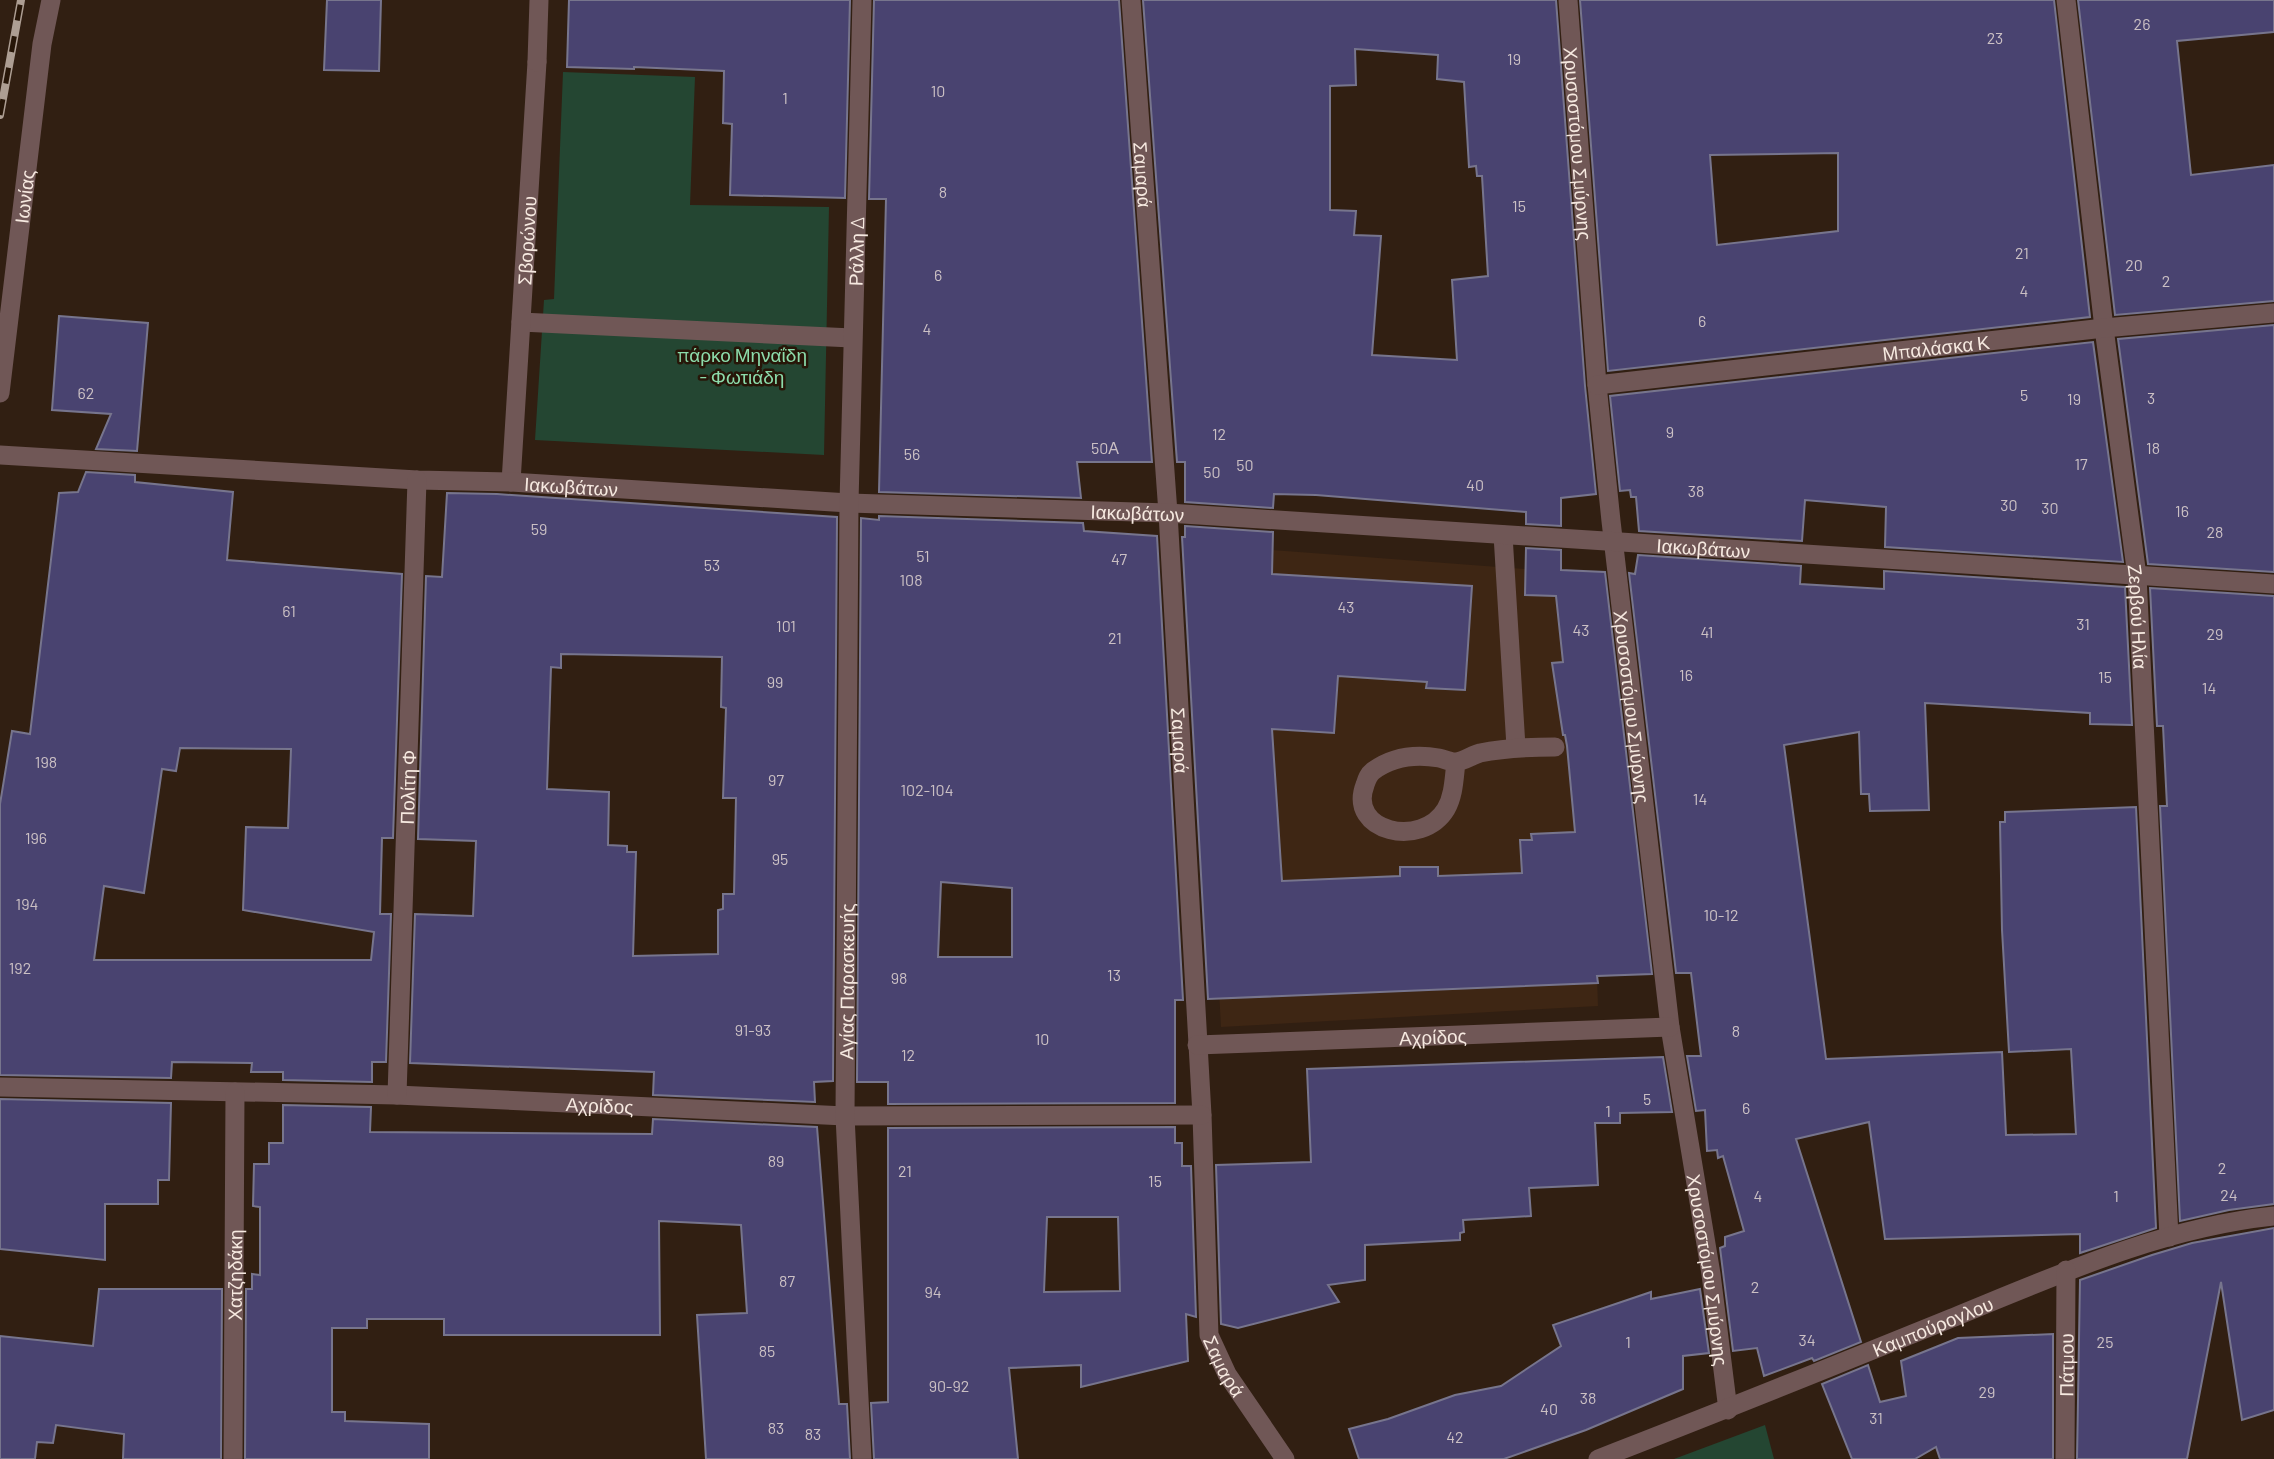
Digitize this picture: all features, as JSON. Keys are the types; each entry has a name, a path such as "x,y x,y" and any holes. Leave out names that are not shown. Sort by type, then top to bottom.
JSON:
{"street":[{"name":"Ιωνίας","path":"0,393 42,44 51,0"},
{"name":"Σβορώνου","path":"511,482 539,0"},
{"name":"Ράλλη Δ","path":"849,503 862,0"},
{"name":"Σαμαρά","path":"1131,0 1168,513 1202,1115 1209,1335 1227,1374 1286,1459"},
{"name":"Χρυσοστόμου Σμύρνης","path":"1569,0 1597,386 1614,542 1670,1027 1711,1273 1728,1410"},
{"name":"Ζερβού Ηλία","path":"2066,0 2104,328 2137,576 2169,1237"},
{"name":"Μπαλάσκα Κ","path":"1597,386 2104,328 2274,313"},
{"path":"521,322 852,338"},
{"name":"Ιακωβάτων","path":"0,455 849,503 1168,513 2274,584"},
{"name":"Πολίτη Φ","path":"397,1095 418,480"},
{"name":"Αγίας Παρασκευής","path":"849,503 845,1116 862,1459"},
{"path":"1503,535 1516,747"},
{"path":"1456,762 1452,793 1446,809 1435,823 1422,830 1387,830 1365,813 1363,791 1369,774 1385,764 1408,756 1456,762 1474,755 1516,747 1555,747"},
{"name":"Αχρίδος","path":"1197,1045 1670,1027"},
{"name":"Αχρίδος","path":"0,1087 397,1095 845,1116 1202,1115"},
{"name":"Χατζηδάκη","path":"233,1459 235,1092"},
{"name":"Καμπούρογλου","path":"1598,1459 1728,1410 2119,1250 2274,1216"},
{"name":"Πάτμου","path":"2065,1459 2066,1270"}],"shaded area":[{"path":"1272,550 1596,572 1619,838 1635,975 1597,977 1598,1006 1221,1027 1207,767"}],"green space":[{"name":"πάρκο Μηναΐδη - Φωτιάδη","path":"563,72 695,77 690,205 829,207 824,455 535,440 544,300 554,299"},
{"path":"1765,1425 1774,1459 1674,1459"}],"building":[{"path":"327,0 381,0 379,71 324,70"},
{"path":"569,0 850,0 845,198 730,195 732,124 723,123 724,71 567,67"},
{"path":"874,0 1119,0 1152,462 1077,462 1081,498 879,492 886,199 869,199"},
{"path":"1143,0 1556,0 1585,386 1596,494 1561,498 1561,526 1526,524 1526,512 1316,495 1274,494 1273,508 1185,502 1185,462 1177,462","holes":["1355,49 1438,55 1437,79 1464,82 1469,167 1476,166 1477,176 1482,176 1488,276 1452,280 1457,360 1372,355 1381,236 1354,235 1356,211 1330,210 1330,86 1356,85"]},
{"path":"1580,0 2054,0 2090,317 1608,371","holes":["1838,153 1838,231 1717,245 1710,155"]},
{"path":"2078,0 2274,0 2274,32 2177,41 2191,175 2274,165 2274,301 2115,315"},
{"path":"59,316 148,323 137,451 96,449 111,414 52,410"},
{"path":"2274,325 2274,572 2148,564 2118,339"},
{"path":"2093,342 2123,562 1885,547 1886,507 1805,500 1802,541 1639,531 1636,497 1631,497 1630,490 1620,491 1610,396"},
{"path":"86,472 135,475 135,482 233,492 227,560 402,574 393,838 382,838 380,914 391,914 386,1062 372,1062 372,1082 283,1080 283,1072 251,1072 252,1063 172,1062 171,1078 0,1075 0,804 12,731 30,734 59,493 78,492","holes":["180,748 291,749 288,828 246,827 243,910 374,932 371,960 94,960 104,886 144,893 162,769 176,771"]},
{"path":"447,493 837,517 833,1081 814,1082 815,1102 653,1095 654,1072 410,1063 415,914 473,916 476,841 418,839 426,576 442,577","holes":["561,654 722,657 721,707 726,708 723,798 736,798 734,894 723,894 723,909 718,910 718,954 633,956 636,852 627,852 627,846 608,845 609,792 547,789 551,667 561,668"]},
{"path":"879,516 1083,523 1084,531 1157,536 1183,1000 1175,1000 1175,1103 888,1104 888,1082 857,1082 861,518 879,520","holes":["941,882 1012,888 1012,957 938,957"]},
{"path":"1185,526 1273,532 1272,574 1472,586 1465,690 1426,688 1427,682 1338,676 1334,733 1272,729 1282,881 1400,876 1400,867 1438,867 1438,876 1522,873 1520,840 1532,840 1531,834 1575,832 1567,746 1552,663 1563,662 1556,596 1525,595 1526,548 1561,550 1561,570 1605,572 1652,974 1597,976 1598,983 1208,999 1182,537 1185,537"},
{"path":"1638,555 1801,566 1800,584 1884,589 1884,571 2125,587 2132,725 2090,724 2090,713 1925,703 1929,810 1870,811 1869,794 1861,794 1859,732 1784,745 1826,1059 2002,1052 2006,1135 2076,1134 2071,1049 2009,1052 2002,930 2000,822 2005,822 2005,812 2136,807 2156,1228 2080,1253 2080,1234 1885,1239 1869,1122 1796,1139 1861,1342 1814,1361 1812,1358 1764,1376 1757,1348 1733,1351 1720,1248 1725,1246 1725,1237 1744,1231 1723,1156 1718,1158 1717,1150 1707,1151 1705,1110 1696,1111 1687,1056 1701,1056 1691,973 1676,973 1629,573 1635,574"},
{"path":"2150,588 2274,596 2274,1204 2229,1210 2180,1221 2160,806 2167,806 2163,726 2157,726"},
{"path":"1663,1057 1672,1112 1620,1113 1620,1123 1595,1123 1598,1185 1529,1188 1531,1216 1463,1220 1464,1232 1460,1233 1460,1240 1365,1245 1365,1280 1328,1285 1339,1302 1238,1328 1221,1324 1216,1165 1311,1162 1307,1069"},
{"path":"0,1099 171,1103 169,1180 158,1180 158,1204 105,1204 105,1260 0,1249"},
{"path":"283,1105 371,1107 370,1132 652,1134 653,1119 817,1127 839,1404 847,1404 850,1459 706,1459 697,1315 747,1313 741,1225 659,1221 660,1335 444,1335 444,1319 367,1319 367,1328 332,1328 332,1412 345,1412 345,1421 429,1424 429,1459 245,1459 246,1289 252,1289 252,1274 260,1275 260,1207 253,1206 254,1164 269,1164 269,1143 283,1143"},
{"path":"1175,1127 1175,1143 1182,1143 1182,1166 1191,1166 1196,1317 1186,1314 1188,1361 1081,1387 1081,1365 1009,1368 1018,1459 874,1459 871,1403 888,1402 888,1128","holes":["1047,1217 1118,1217 1120,1291 1044,1292"]},
{"path":"2274,1228 2274,1410 2242,1420 2221,1282 2187,1459 2077,1459 2080,1280 2192,1243"},
{"path":"99,1289 222,1289 221,1459 123,1459 124,1434 56,1425 53,1443 37,1442 35,1459 0,1459 0,1336 93,1346"},
{"path":"1700,1289 1709,1353 1683,1356 1683,1389 1586,1430 1504,1459 1359,1459 1349,1429 1388,1419 1455,1395 1501,1386 1561,1346 1553,1325 1651,1292 1651,1299"},
{"path":"2053,1334 2053,1459 1940,1459 1936,1447 1915,1459 1852,1459 1822,1384 1868,1365 1880,1402 1906,1396 1901,1361 1958,1338"}],"railway":[{"path":"0,115 21,0"}]}
